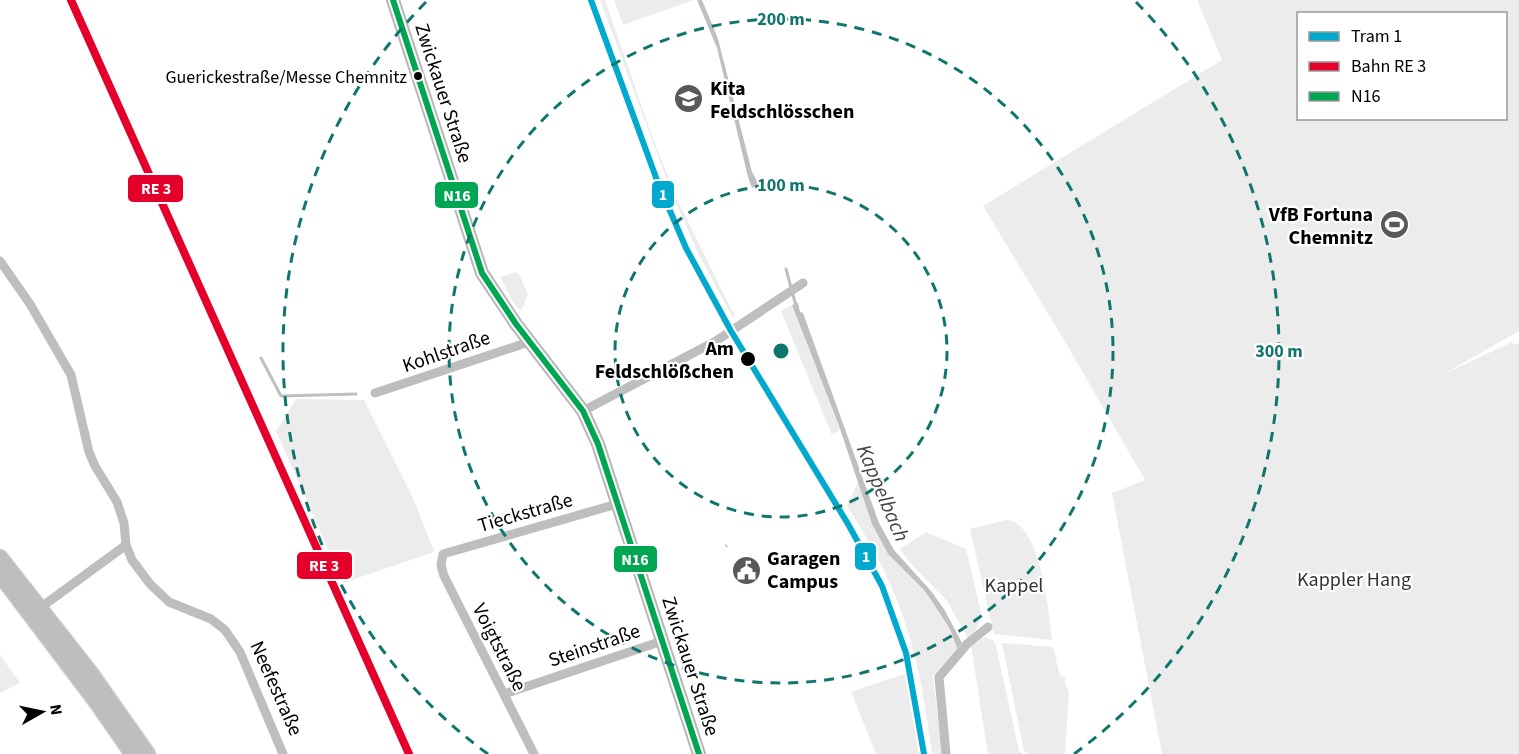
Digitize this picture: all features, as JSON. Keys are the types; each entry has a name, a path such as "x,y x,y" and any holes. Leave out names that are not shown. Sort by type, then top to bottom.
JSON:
{"main road":[{"name":"Zwickauer Straße","path":"393,0 482,273 529,342 583,411 598,444 699,754"},
{"path":"0,557 113,704 148,754"},
{"path":"0,575 96,702 132,754"}],"street":[{"path":"0,261 30,304 71,375 88,452 121,511 124,523 126,545 40,608"},
{"path":"583,411 716,341 803,283"},
{"name":"Kohlstraße","path":"375,393 529,342"},
{"name":"Tieckstraße","path":"443,554 617,504"},
{"name":"Neefestraße","path":"126,545 132,560 159,594 169,602 218,624 234,642 283,754"},
{"name":"Voigtstraße","path":"443,554 441,565 444,576 534,754"},
{"path":"946,754 939,677 967,644 988,627"},
{"name":"Steinstraße","path":"504,694 662,641"}],"green space":[{"path":"600,0 605,0 652,136 676,197 734,315 733,318 699,255 673,196"},
{"path":"614,0 694,0 623,25"},
{"name":"Kappler Hang","path":"1197,0 1519,0 1519,331 1444,374 1512,342 1515,345 1519,343 1519,754 1162,754 1112,493 1145,480 983,206 1222,60"},
{"path":"516,272 528,295 521,311 513,302 500,277"},
{"path":"792,305 840,430 832,435 781,311"},
{"path":"296,399 364,400 413,498 444,576 434,552 343,583 276,431"},
{"path":"858,482 872,524 888,554 924,590 950,629 957,648 933,676 942,754 932,754 917,664 904,618 875,552 847,506"},
{"name":"Kappel","path":"1006,520 1018,524 1028,536 1035,552 1045,591 1052,640 994,634 970,529"},
{"path":"926,532 966,549 982,617 975,632 968,638 947,601 910,563 900,549"},
{"path":"985,637 994,641 996,646 1019,751 1023,754 988,754 971,646"},
{"name":"Kappel","path":"1002,643 1053,647 1060,676 1065,677 1069,692 1065,754 1029,754 1024,751"},
{"path":"0,655 20,683 0,693"},
{"path":"907,673 920,754 876,754 851,692"}],"shaded area":[{"path":"697,0 702,0 718,39 752,172 759,185 752,188 717,48"},
{"path":"798,303 879,523 894,550 944,609 962,643 957,648 950,629 931,600 888,554 872,524 839,426 792,305"}],"waterway":[{"name":"Kappelbach","path":"786,269 796,306"},
{"path":"261,358 281,396 356,394"}],"tram line":[{"name":"1","path":"591,0 658,183 686,248 731,331 848,524 882,586 906,653 924,754"}],"transit line":[{"path":"71,0 409,754"},
{"name":"N16","path":"393,0 482,273 516,324 583,411 598,444 699,754"}],"place":[{"name":"Guerickestraße/Messe Chemnitz","path":"418,76"},
{"name":"Kita Feldschlösschen","path":"689,99"},
{"name":"VfB Fortuna Chemnitz","path":"1394,225"},
{"name":"Am Feldschlößchen","path":"748,359"},
{"name":"Garagen Campus","path":"746,570"}]}
